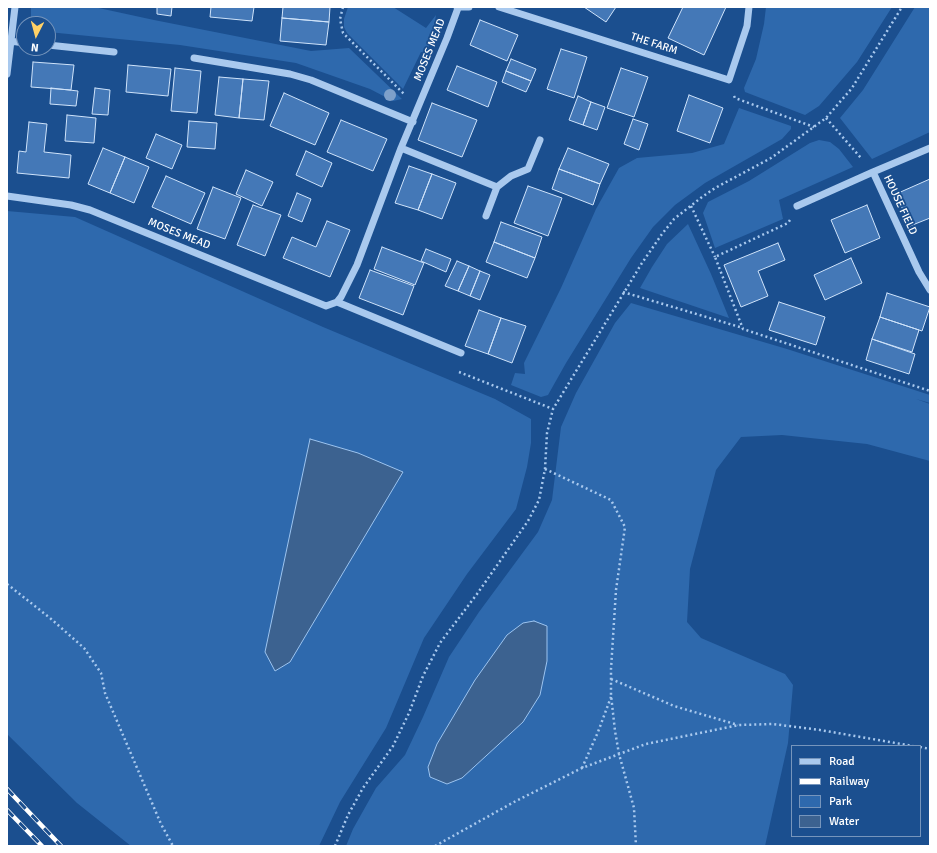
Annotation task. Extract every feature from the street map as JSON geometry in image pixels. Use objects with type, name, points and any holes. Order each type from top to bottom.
[{"type":"street","name":"MOSES MEAD","points":[[7,196],[71,205],[90,210],[326,306],[336,302],[341,297],[351,280],[401,148],[447,38],[457,7]]},
{"type":"street","points":[[457,7],[469,7]]},
{"type":"street","name":"THE FARM","points":[[499,7],[729,80],[747,26],[749,7]]},
{"type":"street","points":[[7,74],[11,41],[12,11]]},
{"type":"street","points":[[11,41],[16,42]]},
{"type":"street","points":[[56,46],[114,52]]},
{"type":"street","points":[[194,58],[290,74],[311,80],[413,122]]},
{"type":"street","points":[[486,216],[496,187],[511,176],[528,169],[540,140]]},
{"type":"street","points":[[401,148],[496,187]]},
{"type":"street","name":"HOUSE FIELD","points":[[797,206],[930,148]]},
{"type":"street","name":"HOUSE FIELD","points":[[873,172],[919,272],[930,290]]},
{"type":"street","name":"MOSES MEAD","points":[[336,302],[461,353]]},
{"type":"path","points":[[343,7],[340,19],[342,33],[418,108]]},
{"type":"path","points":[[335,846],[348,816],[363,788],[393,746],[409,713],[422,676],[440,643],[477,594],[528,521],[539,500],[546,469],[547,433],[553,409],[623,292],[662,234],[674,220],[715,188],[771,158],[826,118],[852,88],[902,7]]},
{"type":"path","points":[[752,105],[814,127]]},
{"type":"path","points":[[826,118],[873,172]]},
{"type":"path","points":[[691,206],[715,257],[743,329]]},
{"type":"path","points":[[715,257],[788,223],[797,206]]},
{"type":"path","points":[[623,292],[743,329],[930,391]]},
{"type":"path","points":[[546,469],[611,500],[625,527],[616,590],[611,695],[619,754],[634,808],[636,846]]},
{"type":"path","points":[[7,584],[50,618],[84,648],[101,673],[105,693],[161,824],[173,846]]},
{"type":"path","points":[[611,679],[674,706],[739,725]]},
{"type":"path","points":[[582,768],[598,732],[611,695]]},
{"type":"path","points":[[435,846],[514,802],[582,768],[646,744],[739,725],[773,724],[820,730],[907,745]]},
{"type":"green space","points":[[31,7],[94,7],[311,51],[349,48],[402,99],[393,101],[370,89],[296,63],[180,45],[56,33],[56,16],[31,16]]},
{"type":"green space","points":[[348,7],[393,7],[426,28],[436,15],[432,40],[425,53],[421,52],[403,89],[347,33],[344,27],[344,19]]},
{"type":"green space","points":[[766,7],[892,7],[857,62],[819,106],[805,115],[745,92],[744,88],[756,59],[764,24]]},
{"type":"green space","points":[[915,7],[930,7],[930,132],[872,159],[840,118],[863,90]]},
{"type":"green space","points":[[739,108],[791,126],[791,129],[782,139],[705,183],[675,205],[653,227],[631,258],[548,395],[541,397],[511,385],[515,373],[525,374],[524,363],[561,288],[596,209],[619,168],[637,158],[692,153],[724,144]]},
{"type":"green space","points":[[819,140],[830,142],[839,149],[853,167],[779,200],[783,219],[715,248],[703,213],[708,202],[749,181],[810,143]]},
{"type":"green space","points":[[7,211],[75,217],[323,327],[495,399],[531,419],[531,443],[527,467],[516,509],[467,574],[424,638],[386,728],[340,802],[319,846],[131,846],[77,803],[7,734]]},
{"type":"green space","points":[[688,224],[729,318],[640,288],[667,244]]},
{"type":"green space","points":[[631,303],[787,349],[930,395],[930,403],[916,399],[930,404],[930,461],[867,444],[782,435],[741,437],[716,470],[690,569],[687,622],[701,638],[785,674],[793,685],[788,743],[765,846],[346,846],[353,829],[376,788],[405,755],[449,657],[479,612],[538,532],[552,500],[561,427],[576,393],[615,323]]},
{"type":"water","points":[[310,439],[358,453],[403,472],[290,662],[275,671],[265,652]]},
{"type":"water","points":[[534,621],[547,626],[547,661],[540,695],[523,722],[462,778],[447,784],[430,777],[428,767],[437,744],[475,680],[507,635],[523,623]]},
{"type":"building","points":[[157,7],[172,7],[171,16],[157,14]]},
{"type":"building","points":[[211,7],[254,7],[252,21],[210,17]]},
{"type":"building","points":[[283,7],[330,7],[329,22],[282,18]]},
{"type":"building","points":[[584,7],[616,7],[606,22]]},
{"type":"building","points":[[683,7],[726,7],[704,55],[668,38]]},
{"type":"building","points":[[282,18],[329,22],[326,45],[280,41]]},
{"type":"building","points":[[480,20],[518,35],[507,61],[470,45]]},
{"type":"building","points":[[561,49],[587,57],[574,98],[547,89]]},
{"type":"building","points":[[511,59],[536,69],[531,81],[506,71]]},
{"type":"building","points":[[33,62],[74,65],[71,90],[31,87]]},
{"type":"building","points":[[128,65],[171,69],[168,96],[126,92]]},
{"type":"building","points":[[457,66],[497,82],[488,107],[447,90]]},
{"type":"building","points":[[175,68],[201,71],[197,113],[171,111]]},
{"type":"building","points":[[621,68],[648,77],[634,117],[607,108]]},
{"type":"building","points":[[506,71],[531,81],[526,92],[502,82]]},
{"type":"building","points":[[219,77],[243,79],[239,118],[215,115]]},
{"type":"building","points":[[243,79],[269,81],[264,120],[239,118]]},
{"type":"building","points":[[51,88],[78,91],[76,106],[50,104]]},
{"type":"building","points":[[95,88],[110,90],[108,115],[92,114]]},
{"type":"building","points":[[284,93],[329,113],[315,145],[270,126]]},
{"type":"building","points":[[689,95],[723,108],[710,143],[677,131]]},
{"type":"building","points":[[578,96],[591,102],[583,125],[569,120]]},
{"type":"building","points":[[591,102],[605,107],[597,130],[583,125]]},
{"type":"building","points":[[432,103],[477,120],[462,157],[418,140]]},
{"type":"building","points":[[67,115],[96,118],[94,143],[65,141]]},
{"type":"building","points":[[633,119],[648,124],[639,150],[624,144]]},
{"type":"building","points":[[341,120],[387,139],[373,171],[327,152]]},
{"type":"building","points":[[189,121],[217,123],[215,149],[187,147]]},
{"type":"building","points":[[29,122],[47,124],[44,152],[71,155],[69,178],[17,173],[19,151],[26,152]]},
{"type":"building","points":[[156,134],[182,145],[172,169],[146,158]]},
{"type":"building","points":[[103,148],[125,157],[110,193],[88,184]]},
{"type":"building","points":[[568,148],[609,164],[600,184],[559,169]]},
{"type":"building","points":[[306,151],[332,163],[322,187],[296,175]]},
{"type":"building","points":[[125,157],[149,167],[134,203],[110,193]]},
{"type":"building","points":[[409,166],[432,174],[418,210],[395,203]]},
{"type":"building","points":[[559,169],[600,184],[593,205],[552,189]]},
{"type":"building","points":[[246,170],[273,182],[262,206],[236,194]]},
{"type":"building","points":[[432,174],[456,183],[442,219],[418,210]]},
{"type":"building","points":[[166,176],[205,193],[191,224],[152,207]]},
{"type":"building","points":[[930,179],[930,218],[910,226],[896,194]]},
{"type":"building","points":[[528,186],[562,198],[548,236],[514,223]]},
{"type":"building","points":[[213,187],[241,198],[225,239],[197,229]]},
{"type":"building","points":[[297,193],[311,199],[302,222],[288,216]]},
{"type":"building","points":[[253,205],[281,215],[265,256],[237,245]]},
{"type":"building","points":[[867,205],[880,238],[845,253],[831,220]]},
{"type":"building","points":[[327,221],[350,230],[330,277],[283,258],[292,237],[316,247]]},
{"type":"building","points":[[501,222],[542,237],[535,258],[494,242]]},
{"type":"building","points":[[494,242],[535,258],[527,278],[486,262]]},
{"type":"building","points":[[778,243],[785,260],[758,271],[768,296],[741,307],[724,265]]},
{"type":"building","points":[[382,247],[424,263],[415,285],[374,269]]},
{"type":"building","points":[[426,249],[451,259],[446,272],[421,261]]},
{"type":"building","points":[[851,258],[862,283],[825,300],[814,275]]},
{"type":"building","points":[[457,261],[469,266],[458,291],[445,286]]},
{"type":"building","points":[[469,266],[480,271],[470,296],[458,291]]},
{"type":"building","points":[[370,270],[414,286],[403,315],[359,298]]},
{"type":"building","points":[[480,271],[490,275],[480,300],[470,296]]},
{"type":"building","points":[[887,293],[930,307],[922,331],[880,317]]},
{"type":"building","points":[[779,302],[825,317],[816,345],[769,330]]},
{"type":"building","points":[[479,310],[501,318],[488,354],[465,346]]},
{"type":"building","points":[[880,317],[919,330],[912,352],[872,339]]},
{"type":"building","points":[[501,318],[526,326],[512,363],[488,354]]},
{"type":"building","points":[[872,339],[915,354],[909,374],[866,360]]},
{"type":"railway","points":[[7,789],[61,846]]},
{"type":"railway","points":[[7,810],[42,846]]}]
